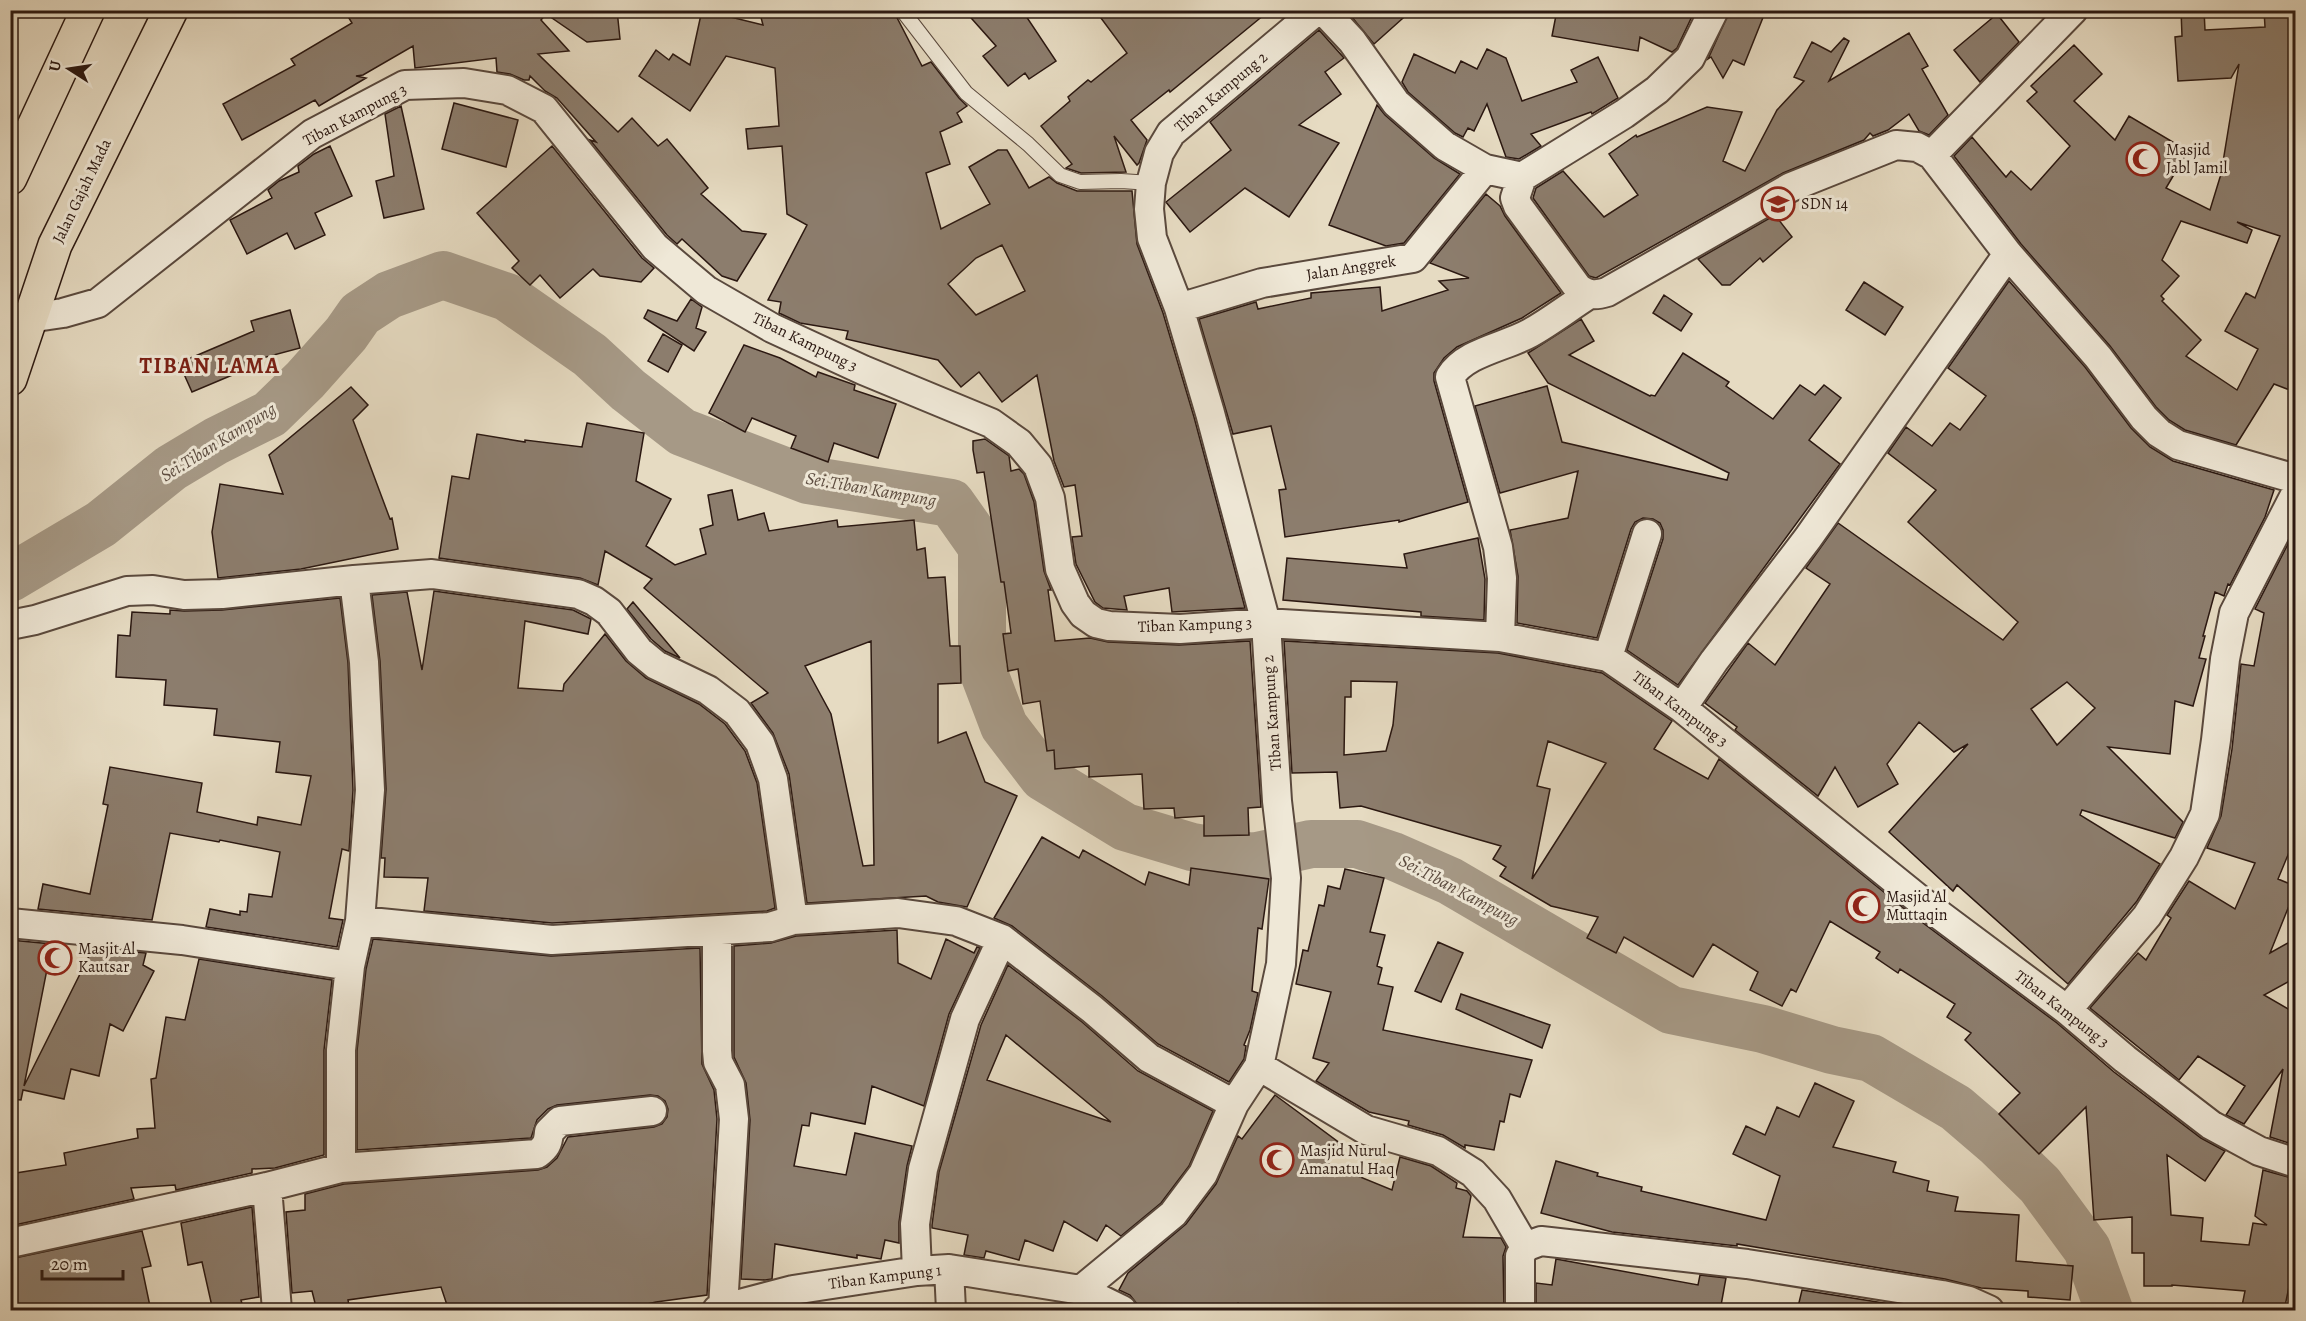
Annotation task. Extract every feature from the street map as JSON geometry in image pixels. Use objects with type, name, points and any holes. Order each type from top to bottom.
[{"type":"highway","points":[[10,178],[88,10]]},
{"type":"highway","name":"Jalan Gajah Mada","points":[[10,379],[55,245],[171,10]]},
{"type":"street","name":"Tiban Kampung 2","points":[[1081,1290],[1173,1214],[1203,1174],[1234,1104],[1259,1066],[1281,964],[1286,878],[1277,801],[1266,623],[1210,413],[1179,308],[1152,238],[1149,209],[1151,183],[1159,153],[1171,133],[1317,10]]},
{"type":"street","points":[[1323,10],[1352,41],[1396,103],[1445,146],[1485,169],[1522,177]]},
{"type":"street","points":[[1588,295],[1578,288],[1518,206],[1515,198],[1522,177],[1624,114],[1657,90],[1690,58],[1714,10]]},
{"type":"street","points":[[1932,155],[2073,10]]},
{"type":"street","name":"Tiban Kampung 3","points":[[29,318],[63,313],[98,303],[312,134],[405,85],[464,83],[507,90],[544,109],[655,247],[706,290],[772,328],[863,370],[991,423],[1019,443],[1038,466],[1050,498],[1060,569],[1075,603],[1083,614],[1096,623],[1109,626],[1180,629],[1266,623],[1500,637],[1608,657],[1682,708],[1921,901],[2067,1010],[2125,1059],[2211,1125],[2259,1151],[2295,1163]]},
{"type":"street","points":[[1500,637],[1502,578],[1498,547],[1450,377],[1456,368],[1468,360],[1530,333],[1588,295],[1607,292],[1791,187],[1896,145],[1917,147],[1932,155],[2008,254],[2098,357],[2144,418],[2159,433],[2178,445],[2295,479]]},
{"type":"street","name":"Jalan Anggrek","points":[[1179,308],[1262,283],[1413,258],[1485,169]]},
{"type":"street","points":[[1682,708],[1714,661],[1808,538],[2008,254]]},
{"type":"street","points":[[2067,1010],[2147,916],[2184,857],[2205,814],[2225,659],[2234,613],[2295,493]]},
{"type":"street","points":[[1608,657],[1647,534]]},
{"type":"street","points":[[10,625],[35,620],[128,591],[153,590],[184,595],[222,594],[432,574],[568,592],[594,601],[609,612],[639,651],[656,665],[708,690],[737,712],[760,743],[772,780],[793,920]]},
{"type":"street","points":[[341,1168],[341,1050],[351,966],[360,921],[370,790],[364,662],[354,580]]},
{"type":"street","points":[[360,921],[552,940],[770,927],[793,920],[898,913],[956,921],[1002,939],[1092,1009],[1149,1058],[1234,1104]]},
{"type":"street","points":[[10,923],[182,940],[351,966]]},
{"type":"street","points":[[717,930],[718,1062],[730,1085],[735,1119],[720,1309]]},
{"type":"street","points":[[917,1271],[915,1224],[923,1169],[965,1019],[1002,939]]},
{"type":"street","points":[[1259,1066],[1366,1130],[1438,1151],[1473,1173],[1497,1199],[1525,1247]]},
{"type":"street","points":[[10,1243],[267,1187],[341,1168],[537,1154],[545,1148],[549,1132],[560,1121],[652,1111]]},
{"type":"street","points":[[267,1187],[277,1311]]},
{"type":"street","points":[[1520,1311],[1520,1256],[1525,1247],[1541,1241],[1747,1264],[1942,1295],[1969,1301],[1989,1311]]},
{"type":"street","points":[[949,1269],[951,1311]]},
{"type":"street","name":"Tiban Kampung 1","points":[[720,1309],[793,1290],[917,1271],[949,1269],[1081,1290],[1122,1311]]},
{"type":"lane","points":[[902,10],[966,93],[1028,144],[1060,175],[1080,182],[1151,183]]},
{"type":"building","points":[[344,10],[617,10],[620,39],[587,42],[546,14],[541,20],[569,51],[538,54],[618,132],[632,118],[658,146],[667,139],[708,188],[701,194],[742,231],[766,234],[737,281],[722,276],[682,239],[677,244],[667,235],[590,140],[596,142],[557,98],[545,91],[530,76],[529,80],[524,80],[497,72],[496,58],[415,68],[413,46],[363,75],[356,76],[366,78],[319,106],[315,100],[242,140],[223,104],[295,65],[291,59],[352,23]]},
{"type":"building","points":[[702,10],[763,25],[759,10],[893,10],[922,66],[931,62],[967,106],[957,113],[962,122],[940,132],[950,164],[926,173],[941,229],[990,204],[969,167],[998,150],[1007,150],[1029,188],[1049,177],[1077,191],[1132,191],[1137,244],[1163,313],[1194,417],[1245,608],[1172,612],[1169,588],[1124,596],[1127,610],[1103,608],[1095,602],[1076,564],[1072,537],[1082,536],[1075,485],[1064,487],[1054,461],[1037,375],[1002,402],[979,372],[961,387],[938,360],[846,339],[848,331],[800,323],[779,313],[781,302],[768,300],[807,225],[787,214],[782,146],[748,149],[746,129],[779,126],[775,68],[726,56],[690,111],[639,76],[656,50],[669,60],[673,54],[690,65]],"holes":[[[1002,245],[1025,291],[976,315],[948,284],[976,258]]]},
{"type":"building","points":[[964,10],[1022,10],[1056,61],[1029,79],[1025,73],[1008,86],[983,56],[996,46]]},
{"type":"building","points":[[1095,10],[1270,10],[1170,92],[1169,90],[1131,120],[1147,140],[1137,165],[1114,136],[1126,172],[1081,173],[1066,168],[1072,164],[1041,126],[1070,101],[1068,97],[1088,80],[1091,82],[1127,53]]},
{"type":"building","points":[[1346,10],[1412,10],[1374,44]]},
{"type":"building","points":[[1557,10],[1639,10],[1659,14],[1661,10],[1695,10],[1677,48],[1672,52],[1640,37],[1638,51],[1552,36]]},
{"type":"building","points":[[1730,10],[1766,10],[1744,65],[1733,60],[1723,78],[1711,57],[1708,59]]},
{"type":"building","points":[[2181,10],[2204,10],[2205,30],[2265,27],[2264,10],[2295,10],[2295,392],[2274,384],[2236,445],[2185,430],[2169,420],[2156,407],[2110,346],[2021,244],[1954,156],[1972,137],[2006,177],[2011,171],[2031,190],[2070,146],[2027,101],[2037,92],[2031,86],[2074,45],[2102,74],[2074,101],[2115,140],[2129,116],[2188,151],[2166,188],[2210,210],[2221,174],[2239,64],[2231,78],[2178,81],[2175,37],[2182,36]],"holes":[[[2181,221],[2247,243],[2252,230],[2237,222],[2280,236],[2255,298],[2246,293],[2225,331],[2258,349],[2237,390],[2186,356],[2201,340],[2162,301],[2164,299],[2161,296],[2179,276],[2162,260]]]},
{"type":"building","points":[[1997,14],[2019,42],[1980,82],[1954,50]]},
{"type":"building","points":[[1319,30],[1344,58],[1325,72],[1341,94],[1299,125],[1339,143],[1289,217],[1245,188],[1190,232],[1166,202],[1231,150],[1210,122]]},
{"type":"building","points":[[1909,33],[1928,66],[1922,69],[1948,115],[1929,135],[1919,131],[1909,114],[1888,130],[1873,136],[1870,133],[1864,140],[1783,173],[1596,278],[1589,276],[1533,198],[1536,188],[1563,171],[1604,217],[1638,195],[1609,154],[1636,135],[1637,137],[1707,107],[1742,112],[1723,161],[1745,171],[1777,110],[1804,81],[1794,77],[1812,42],[1831,52],[1844,38],[1849,41],[1829,81]]},
{"type":"building","points":[[1487,49],[1506,58],[1522,101],[1577,82],[1571,70],[1598,57],[1618,98],[1592,114],[1591,112],[1531,134],[1541,146],[1519,159],[1506,157],[1487,104],[1474,131],[1468,128],[1463,137],[1455,133],[1408,92],[1402,82],[1414,54],[1455,73],[1461,61],[1477,69]]},
{"type":"building","points":[[454,103],[518,120],[506,167],[442,149]]},
{"type":"building","points":[[1377,105],[1385,115],[1434,158],[1460,174],[1404,243],[1386,246],[1329,225]]},
{"type":"building","points":[[401,106],[424,209],[384,218],[376,181],[394,176],[385,114]]},
{"type":"building","points":[[330,146],[352,196],[315,213],[325,235],[295,249],[287,233],[247,254],[230,220],[272,198],[268,190],[279,181],[299,172],[298,166]]},
{"type":"building","points":[[552,146],[642,258],[654,268],[641,282],[600,276],[593,269],[560,298],[540,275],[530,285],[512,268],[519,261],[477,213]]},
{"type":"building","points":[[1486,194],[1500,206],[1561,293],[1522,318],[1457,347],[1444,358],[1434,373],[1434,381],[1468,502],[1399,522],[1399,520],[1285,537],[1279,490],[1286,489],[1271,426],[1233,434],[1199,319],[1256,302],[1258,309],[1311,298],[1311,293],[1380,287],[1382,311],[1448,290],[1439,281],[1469,278],[1430,263]]},
{"type":"building","points":[[1775,215],[1792,237],[1763,262],[1760,258],[1730,285],[1722,285],[1698,259]]},
{"type":"building","points":[[2009,281],[2085,367],[2131,428],[2150,447],[2173,461],[2274,490],[2265,517],[2230,585],[2228,584],[2224,596],[2215,592],[2199,658],[2206,659],[2193,706],[2175,701],[2170,754],[2108,747],[2183,822],[2175,838],[2082,810],[2080,815],[2160,864],[2137,901],[2068,984],[1957,885],[1953,891],[1889,832],[1968,744],[1954,752],[1919,722],[1887,764],[1898,784],[1858,807],[1835,767],[1818,796],[1735,730],[1737,727],[1705,703],[1748,643],[1775,665],[1830,584],[1806,568],[1838,523],[2003,640],[2018,622],[1908,522],[1936,490],[1888,453],[1906,427],[1932,446],[1950,423],[1960,430],[1986,396],[1948,368]],"holes":[[[2067,682],[2095,708],[2057,745],[2031,709]]]},
{"type":"building","points":[[1864,282],[1903,307],[1885,335],[1846,310]]},
{"type":"building","points":[[1664,295],[1692,314],[1681,331],[1653,313]]},
{"type":"building","points":[[691,299],[702,307],[696,328],[706,332],[694,351],[644,318],[648,310],[677,321]]},
{"type":"building","points":[[290,310],[300,348],[247,362],[249,368],[192,392],[179,363],[254,331],[251,321]]},
{"type":"building","points":[[1581,319],[1594,341],[1569,355],[1650,396],[1655,396],[1683,353],[1729,382],[1726,386],[1773,419],[1800,385],[1815,395],[1824,385],[1841,398],[1809,440],[1840,464],[1678,685],[1627,650],[1663,539],[1660,523],[1653,519],[1643,518],[1635,522],[1631,529],[1597,638],[1517,623],[1518,576],[1510,530],[1568,518],[1578,471],[1500,493],[1475,406],[1547,386],[1562,442],[1727,480],[1729,473],[1548,383],[1528,353]]},
{"type":"building","points":[[663,334],[682,345],[668,372],[648,361]]},
{"type":"building","points":[[744,345],[780,358],[816,377],[818,372],[855,385],[854,390],[896,404],[878,458],[834,443],[828,462],[791,448],[796,436],[752,418],[745,432],[709,413]]},
{"type":"building","points":[[351,387],[368,405],[353,420],[390,519],[392,518],[398,549],[301,569],[218,578],[212,532],[220,484],[283,494],[269,455]]},
{"type":"building","points":[[587,423],[644,433],[636,481],[671,499],[646,546],[675,565],[706,554],[700,529],[713,525],[708,495],[732,490],[738,520],[764,513],[769,531],[837,520],[838,527],[914,520],[917,550],[925,548],[928,578],[945,577],[950,646],[960,646],[961,683],[938,684],[938,743],[966,732],[985,782],[1017,796],[967,907],[938,902],[926,896],[807,903],[789,774],[773,733],[751,703],[768,693],[644,588],[652,579],[605,551],[598,585],[580,578],[439,558],[452,476],[469,479],[477,434],[525,442],[525,440],[582,447]],"holes":[[[871,641],[874,865],[863,866],[831,714],[805,666]]]},
{"type":"building","points":[[985,439],[1009,456],[1011,471],[1019,469],[1024,474],[1034,502],[1044,571],[1051,590],[1048,590],[1055,641],[1090,638],[1108,642],[1179,645],[1250,641],[1261,807],[1248,808],[1249,835],[1204,836],[1204,816],[1175,818],[1174,808],[1144,809],[1142,774],[1089,777],[1089,766],[1055,769],[1054,750],[1047,751],[1040,701],[1023,704],[1018,669],[1008,671],[1003,634],[1011,633],[1004,582],[1001,582],[984,472],[977,473],[973,450],[973,441]]},
{"type":"building","points":[[2295,530],[2295,740],[2290,769],[2295,772],[2295,838],[2278,879],[2295,886],[2295,891],[2270,953],[2295,939],[2295,978],[2264,995],[2295,1013],[2295,1050],[2290,1057],[2295,1058],[2295,1145],[2270,1137],[2283,1069],[2244,1124],[2226,1115],[2245,1086],[2198,1056],[2179,1080],[2090,1008],[2138,953],[2146,960],[2171,918],[2167,915],[2189,881],[2235,909],[2255,863],[2207,848],[2221,816],[2232,749],[2241,664],[2254,666],[2264,613],[2255,609]]},
{"type":"building","points":[[1478,538],[1485,579],[1484,620],[1421,616],[1421,612],[1283,600],[1287,558],[1407,568],[1404,554]]},
{"type":"building","points":[[434,591],[573,610],[591,619],[588,634],[525,621],[518,688],[563,691],[564,684],[605,634],[626,661],[646,678],[699,704],[725,724],[745,751],[757,783],[775,908],[767,911],[552,923],[424,911],[428,878],[384,877],[385,858],[381,858],[386,789],[380,661],[372,595],[407,592],[422,670]]},
{"type":"building","points":[[340,598],[348,663],[353,790],[349,851],[342,849],[329,918],[343,920],[337,947],[206,927],[210,909],[240,915],[240,911],[247,912],[249,894],[272,897],[280,852],[170,833],[152,920],[38,909],[43,884],[90,894],[108,805],[103,804],[110,767],[202,783],[197,812],[257,825],[258,817],[301,825],[311,776],[276,772],[280,742],[214,735],[217,709],[164,705],[166,680],[116,677],[118,635],[130,636],[132,612],[170,614],[170,610],[222,610]]},
{"type":"building","points":[[633,602],[680,658],[665,651],[651,639],[627,609]]},
{"type":"building","points":[[1284,641],[1498,653],[1602,673],[1672,721],[1654,749],[1708,779],[1719,759],[1911,914],[2057,1023],[2114,1072],[2201,1138],[2225,1151],[2205,1181],[2167,1155],[2171,1215],[2203,1218],[2201,1241],[2249,1245],[2253,1223],[2267,1225],[2255,1216],[2263,1170],[2295,1179],[2295,1245],[2291,1261],[2294,1262],[2284,1311],[2241,1311],[2245,1291],[2172,1285],[2144,1286],[2144,1253],[2132,1253],[2132,1217],[2094,1220],[2086,1107],[2039,1154],[1999,1114],[2020,1093],[1965,1040],[1971,1033],[1947,1017],[1955,1004],[1900,969],[1898,973],[1876,958],[1880,952],[1830,921],[1796,992],[1791,989],[1782,1006],[1750,990],[1758,972],[1713,944],[1693,977],[1624,937],[1616,953],[1587,938],[1598,917],[1551,906],[1500,876],[1506,867],[1493,859],[1501,846],[1361,806],[1340,808],[1337,772],[1292,773]],"holes":[[[1351,681],[1397,682],[1393,725],[1386,751],[1344,755],[1345,697],[1351,697]],[[1548,741],[1606,763],[1532,879],[1550,789],[1537,786]]]},
{"type":"building","points":[[1042,837],[1079,858],[1083,850],[1145,885],[1149,872],[1189,885],[1191,868],[1269,879],[1262,929],[1258,928],[1252,991],[1258,993],[1250,1030],[1244,1045],[1246,1046],[1244,1059],[1229,1082],[1158,1044],[1102,996],[1012,926],[994,918]]},
{"type":"building","points":[[1345,869],[1384,878],[1370,932],[1385,935],[1377,966],[1382,968],[1378,984],[1393,987],[1383,1030],[1532,1060],[1520,1097],[1510,1094],[1504,1122],[1500,1121],[1494,1150],[1465,1145],[1465,1148],[1443,1135],[1408,1125],[1409,1121],[1369,1112],[1316,1081],[1329,1063],[1313,1058],[1331,992],[1296,984],[1303,950],[1308,951],[1319,905],[1324,906],[1328,886],[1340,889]]},
{"type":"building","points":[[897,930],[898,963],[931,979],[946,939],[974,953],[977,947],[980,948],[949,1014],[924,1106],[872,1086],[865,1124],[811,1113],[809,1126],[802,1125],[794,1166],[846,1175],[855,1133],[912,1146],[899,1222],[899,1243],[885,1240],[881,1259],[857,1255],[857,1258],[775,1244],[772,1279],[741,1279],[750,1120],[746,1083],[734,1057],[734,946],[771,943],[796,936]]},
{"type":"building","points":[[373,939],[551,956],[700,948],[702,1064],[714,1090],[717,1119],[707,1295],[656,1302],[616,1311],[449,1311],[441,1287],[348,1300],[350,1311],[317,1311],[312,1291],[292,1293],[286,1212],[305,1210],[305,1194],[344,1184],[538,1170],[547,1167],[557,1158],[568,1137],[654,1127],[662,1124],[667,1117],[668,1109],[665,1101],[658,1096],[650,1095],[557,1105],[548,1109],[537,1120],[531,1138],[357,1150],[357,1051],[366,969]]},
{"type":"building","points":[[10,940],[52,944],[24,1086],[93,948],[146,953],[143,965],[154,971],[123,1031],[110,1024],[99,1076],[71,1069],[64,1099],[23,1090],[21,1100],[10,1099],[10,1036],[17,1007],[10,1005]]},
{"type":"building","points":[[1438,942],[1463,953],[1441,1002],[1415,991]]},
{"type":"building","points":[[199,959],[332,980],[324,1050],[324,1155],[275,1168],[252,1169],[252,1173],[176,1190],[175,1185],[131,1188],[134,1199],[10,1226],[10,1174],[66,1165],[64,1153],[138,1138],[137,1129],[155,1128],[151,1079],[156,1078],[166,1017],[185,1020]]},
{"type":"building","points":[[1008,965],[1082,1022],[1138,1071],[1213,1111],[1189,1166],[1161,1203],[1121,1236],[1106,1225],[1097,1241],[1064,1221],[1053,1251],[1025,1240],[1019,1260],[986,1251],[984,1258],[964,1255],[968,1235],[932,1228],[939,1172],[981,1025]],"holes":[[[1006,1035],[1111,1122],[987,1080]]]},
{"type":"building","points":[[1461,994],[1550,1025],[1542,1048],[1456,1009]]},
{"type":"building","points":[[1815,1083],[1854,1101],[1833,1147],[1896,1162],[1893,1172],[1929,1181],[1927,1191],[1958,1197],[1955,1211],[2019,1215],[2016,1261],[2073,1266],[2070,1300],[2028,1297],[2028,1291],[1981,1288],[1945,1279],[1737,1244],[1737,1246],[1612,1232],[1541,1213],[1556,1161],[1598,1173],[1597,1176],[1642,1187],[1641,1191],[1766,1220],[1780,1176],[1733,1154],[1746,1126],[1765,1135],[1777,1107],[1799,1117]]},
{"type":"building","points":[[1275,1095],[1341,1144],[1326,1163],[1392,1190],[1400,1157],[1431,1166],[1457,1183],[1456,1188],[1467,1191],[1471,1196],[1463,1237],[1501,1238],[1506,1247],[1503,1256],[1504,1311],[1245,1311],[1238,1303],[1229,1311],[1151,1311],[1137,1304],[1130,1295],[1119,1290],[1128,1273],[1186,1224],[1216,1184],[1238,1136],[1242,1139]]},
{"type":"building","points":[[252,1207],[259,1297],[241,1300],[244,1311],[213,1311],[202,1262],[188,1265],[181,1223]]},
{"type":"building","points":[[142,1231],[151,1266],[142,1268],[151,1311],[10,1311],[10,1259]]},
{"type":"building","points":[[1556,1259],[1698,1285],[1700,1275],[1726,1278],[1720,1311],[1618,1311],[1585,1305],[1584,1311],[1536,1311],[1536,1283],[1552,1285]]},
{"type":"building","points":[[1802,1290],[1934,1311],[1797,1311]]},
{"type":"waterway","name":"Sei.Tiban Kampung","points":[[10,578],[101,524],[171,468],[216,441],[270,414],[305,380],[346,334],[360,314],[389,295],[443,275],[507,297],[590,355],[628,390],[682,432],[808,480],[951,503],[982,547],[982,668],[1004,726],[1043,777],[1125,827],[1192,847],[1253,857],[1311,844],[1357,844],[1393,856],[1450,881],[1671,1010],[1763,1029],[1832,1050],[1871,1058],[1956,1108],[1998,1144],[2040,1185],[2087,1249],[2109,1310]]},
{"type":"place","name":"Masjid Jabl Jamil","points":[[2143,159]]},
{"type":"place","name":"SDN 14","points":[[1778,204]]},
{"type":"place","name":"Masjid Al Muttaqin","points":[[1863,906]]},
{"type":"place","name":"Masjit Al Kautsar","points":[[55,958]]},
{"type":"place","name":"Masjid Nurul Amanatul Haq","points":[[1277,1160]]},
{"type":"district","name":"TIBAN LAMA","points":[[210,366]]}]
